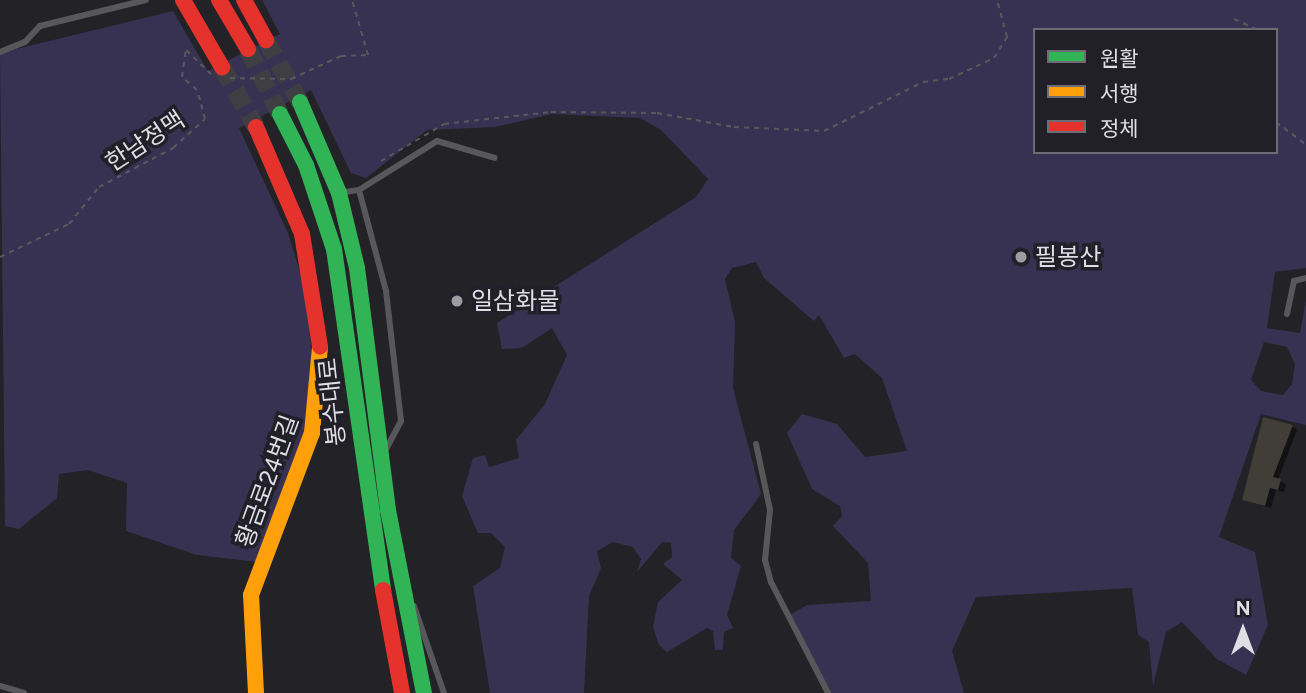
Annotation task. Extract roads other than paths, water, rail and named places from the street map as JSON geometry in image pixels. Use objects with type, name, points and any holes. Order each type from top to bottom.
[{"type":"main road","points":[[183,0],[222,67]]},
{"type":"main road","points":[[219,0],[248,50]]},
{"type":"main road","points":[[244,0],[267,40]]},
{"type":"main road","name":"봉수대로","points":[[300,102],[339,193],[361,294],[397,563],[424,693]]},
{"type":"main road","name":"봉수대로","points":[[280,114],[306,165],[334,249],[367,505],[402,693]]},
{"type":"main road","name":"황금로24번길","points":[[256,127],[305,246],[320,349],[312,433],[254,582],[248,631],[256,693]]},
{"type":"lane","points":[[0,52],[25,42],[40,26],[146,0]]},
{"type":"lane","points":[[339,193],[359,190],[437,141],[495,158]]},
{"type":"lane","name":"봉수대로","points":[[359,190],[386,291],[402,403],[397,435],[381,455]]},
{"type":"lane","points":[[1287,314],[1294,281],[1306,278]]},
{"type":"lane","points":[[756,444],[770,510],[765,560],[771,582],[828,693]]},
{"type":"lane","points":[[397,563],[444,693]]},
{"type":"lane","points":[[0,685],[23,693]]},
{"type":"tunnel","points":[[266,40],[300,102]]},
{"type":"tunnel","points":[[248,49],[280,114]]},
{"type":"tunnel","points":[[222,67],[256,127]]},
{"type":"place","name":"필봉산","points":[[1021,257]]},
{"type":"place","name":"일삼화물","points":[[457,301]]}]
